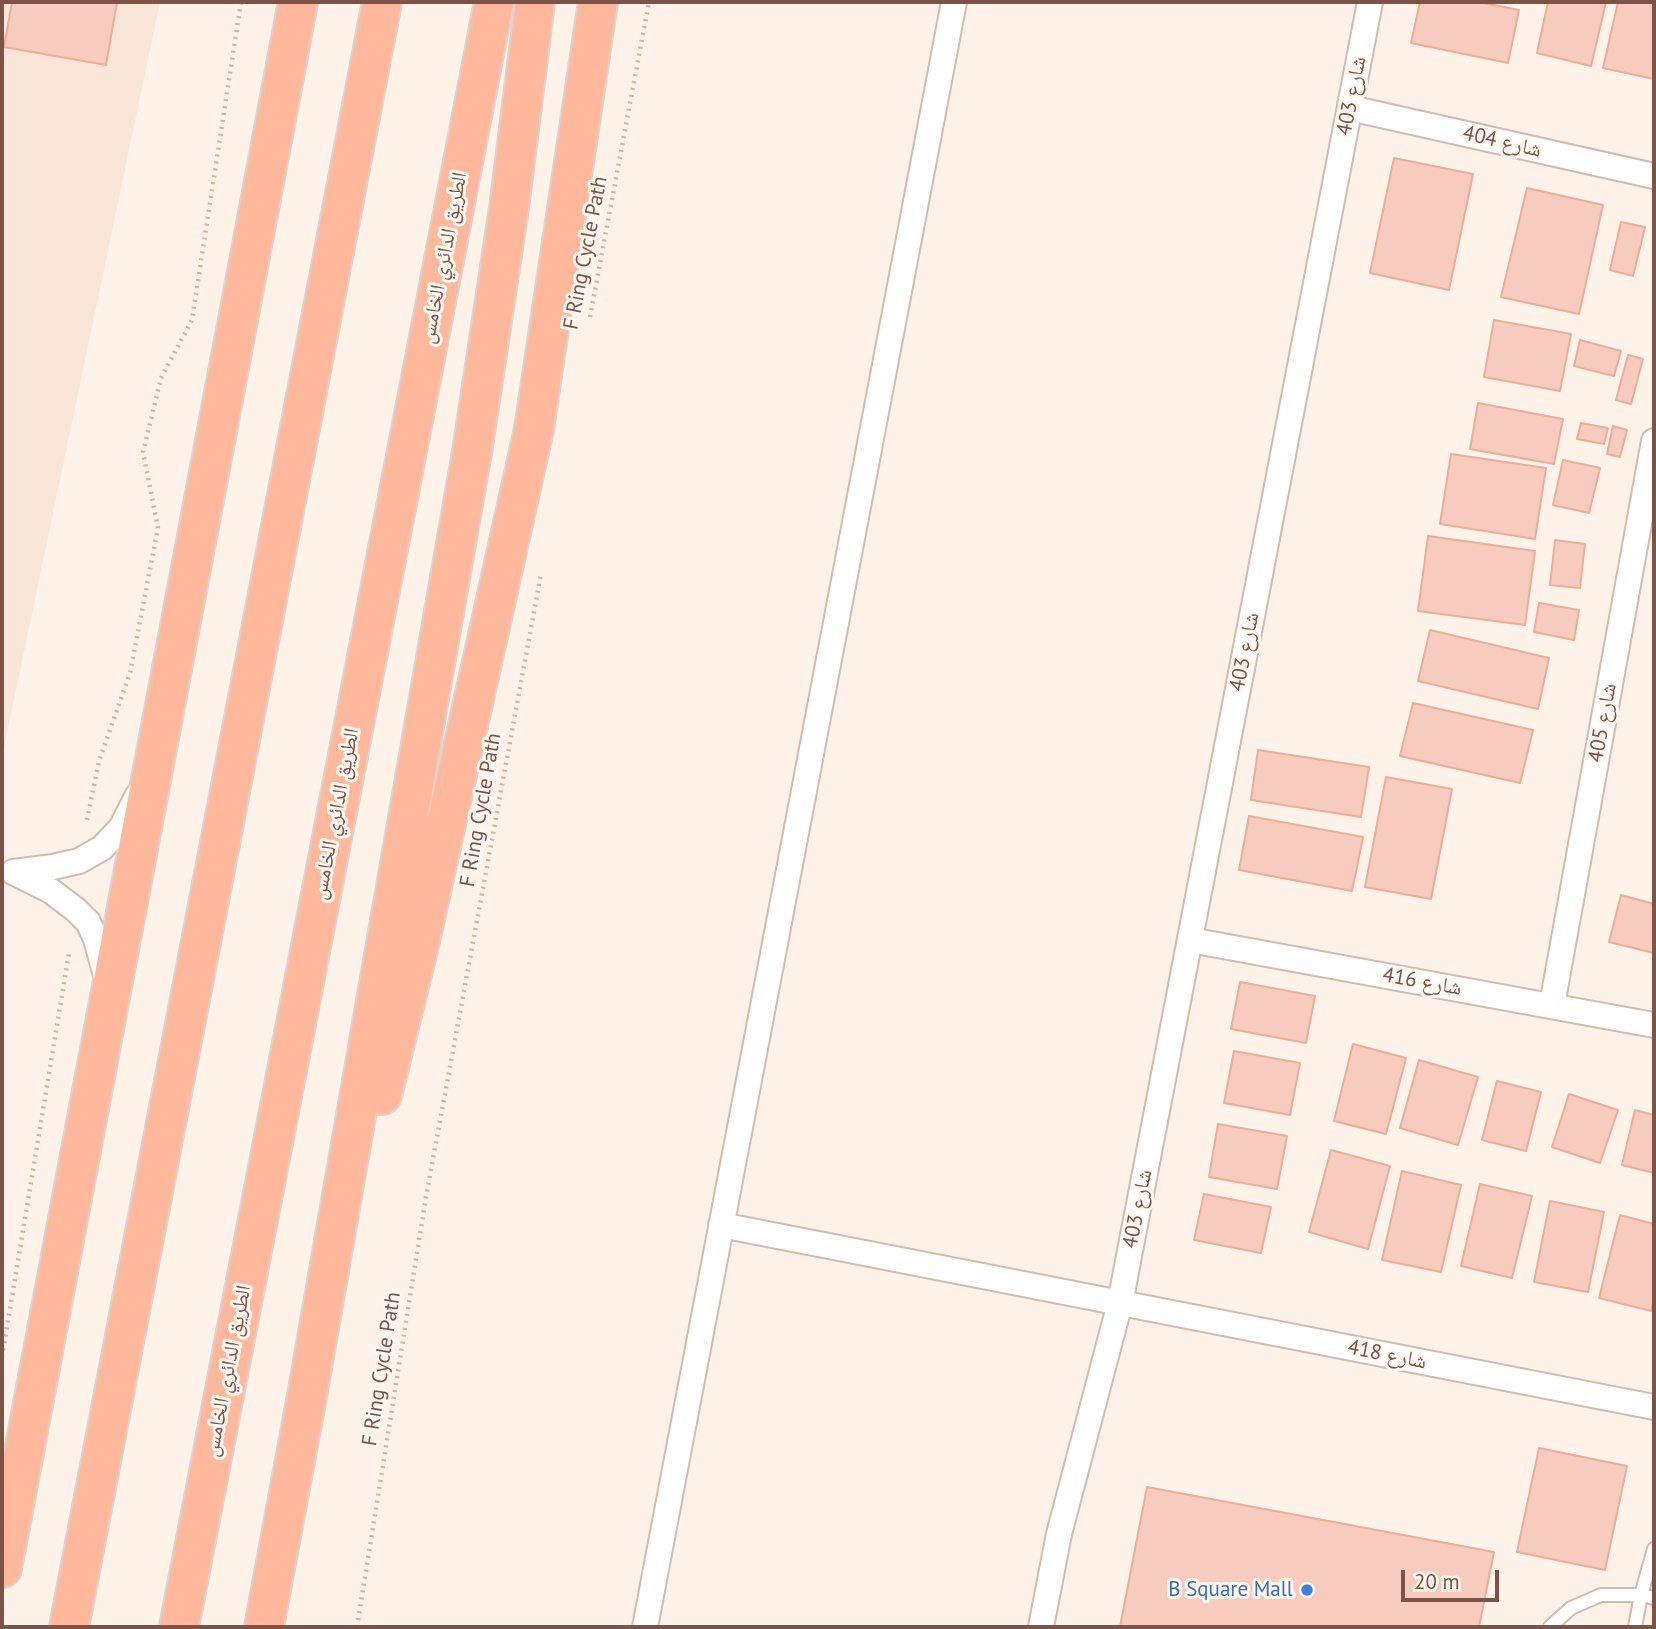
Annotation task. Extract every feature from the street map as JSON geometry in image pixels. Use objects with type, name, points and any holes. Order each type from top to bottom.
[{"type":"highway","points":[[2,1568],[298,2]]},
{"type":"highway","points":[[69,1627],[382,2]]},
{"type":"highway","name":"الطريق الدائري الخامس","points":[[179,1627],[494,2]]},
{"type":"highway","points":[[264,1627],[472,452],[509,208],[535,2]]},
{"type":"highway","points":[[307,1396],[417,954],[534,429],[598,2]]},
{"type":"street","points":[[645,1627],[954,2]]},
{"type":"street","name":"شارع 403","points":[[1041,1627],[1059,1534],[1120,1303],[1370,2]]},
{"type":"street","name":"شارع 404","points":[[1350,108],[1654,176]]},
{"type":"street","name":"شارع 405","points":[[1552,1005],[1654,440]]},
{"type":"street","points":[[8,871],[53,867],[79,860],[102,848],[121,828],[153,766]]},
{"type":"street","points":[[8,871],[51,891],[88,922],[96,939],[111,997]]},
{"type":"street","name":"شارع 416","points":[[1190,940],[1654,1025]]},
{"type":"street","name":"شارع 418","points":[[721,1225],[1654,1407]]},
{"type":"lane","points":[[1635,1627],[1648,1596],[1654,1549]]},
{"type":"lane","points":[[1550,1627],[1571,1608],[1601,1595],[1648,1596]]},
{"type":"path","points":[[79,860],[99,761],[130,673],[156,541],[158,528],[144,453],[161,378],[192,320],[241,2]]},
{"type":"path","name":"F Ring Cycle Path","points":[[590,318],[649,2]]},
{"type":"path","name":"F Ring Cycle Path","points":[[357,1627],[426,1197],[543,565]]},
{"type":"path","points":[[2,1357],[76,910]]},
{"type":"shaded area","points":[[2,2],[160,2],[2,757]]},
{"type":"building","points":[[12,2],[117,2],[106,65],[4,47]]},
{"type":"building","points":[[1420,2],[1479,2],[1519,10],[1508,63],[1411,43]]},
{"type":"building","points":[[1548,2],[1606,2],[1591,66],[1537,53]]},
{"type":"building","points":[[1618,2],[1654,2],[1654,79],[1603,68]]},
{"type":"building","points":[[1394,158],[1473,174],[1449,290],[1370,273]]},
{"type":"building","points":[[1527,188],[1603,205],[1579,314],[1501,297]]},
{"type":"building","points":[[1621,222],[1645,227],[1633,276],[1610,270]]},
{"type":"building","points":[[1494,320],[1571,334],[1560,391],[1484,377]]},
{"type":"building","points":[[1580,340],[1621,351],[1614,376],[1574,366]]},
{"type":"building","points":[[1628,355],[1643,359],[1631,404],[1616,400]]},
{"type":"building","points":[[1478,403],[1563,419],[1554,464],[1470,449]]},
{"type":"building","points":[[1581,423],[1608,428],[1604,444],[1577,439]]},
{"type":"building","points":[[1613,426],[1627,430],[1620,457],[1607,454]]},
{"type":"building","points":[[1451,454],[1546,468],[1535,539],[1440,524]]},
{"type":"building","points":[[1563,460],[1600,468],[1589,513],[1553,505]]},
{"type":"building","points":[[1428,536],[1535,551],[1525,625],[1418,611]]},
{"type":"building","points":[[1555,540],[1585,544],[1580,588],[1550,585]]},
{"type":"building","points":[[1539,603],[1579,610],[1574,640],[1534,632]]},
{"type":"building","points":[[1430,630],[1549,658],[1538,709],[1418,681]]},
{"type":"building","points":[[1413,703],[1533,730],[1520,783],[1400,756]]},
{"type":"building","points":[[1258,750],[1369,767],[1361,817],[1251,800]]},
{"type":"building","points":[[1386,777],[1452,789],[1431,899],[1365,887]]},
{"type":"building","points":[[1249,816],[1363,837],[1352,891],[1239,870]]},
{"type":"building","points":[[1621,895],[1654,904],[1654,953],[1609,942]]},
{"type":"building","points":[[1240,982],[1315,996],[1306,1043],[1231,1029]]},
{"type":"building","points":[[1353,1044],[1406,1058],[1386,1134],[1334,1121]]},
{"type":"building","points":[[1234,1051],[1300,1063],[1290,1115],[1224,1103]]},
{"type":"building","points":[[1419,1060],[1478,1077],[1458,1145],[1400,1128]]},
{"type":"building","points":[[1497,1081],[1541,1092],[1526,1151],[1482,1140]]},
{"type":"building","points":[[1569,1094],[1618,1110],[1600,1163],[1552,1147]]},
{"type":"building","points":[[1635,1110],[1654,1115],[1654,1173],[1622,1165]]},
{"type":"building","points":[[1218,1124],[1287,1136],[1277,1189],[1209,1177]]},
{"type":"building","points":[[1331,1150],[1390,1166],[1368,1249],[1309,1232]]},
{"type":"building","points":[[1402,1171],[1461,1185],[1441,1272],[1382,1260]]},
{"type":"building","points":[[1480,1184],[1532,1196],[1512,1278],[1461,1266]]},
{"type":"building","points":[[1204,1194],[1271,1207],[1261,1253],[1194,1240]]},
{"type":"building","points":[[1550,1201],[1604,1212],[1588,1292],[1534,1282]]},
{"type":"building","points":[[1620,1215],[1654,1224],[1654,1299],[1651,1311],[1599,1298]]},
{"type":"building","points":[[1539,1448],[1627,1466],[1605,1570],[1517,1552]]},
{"type":"building","name":"B Square Mall","points":[[1147,1487],[1494,1552],[1479,1627],[1120,1627]]},
{"type":"place","name":"B Square Mall","points":[[1307,1590]]}]
